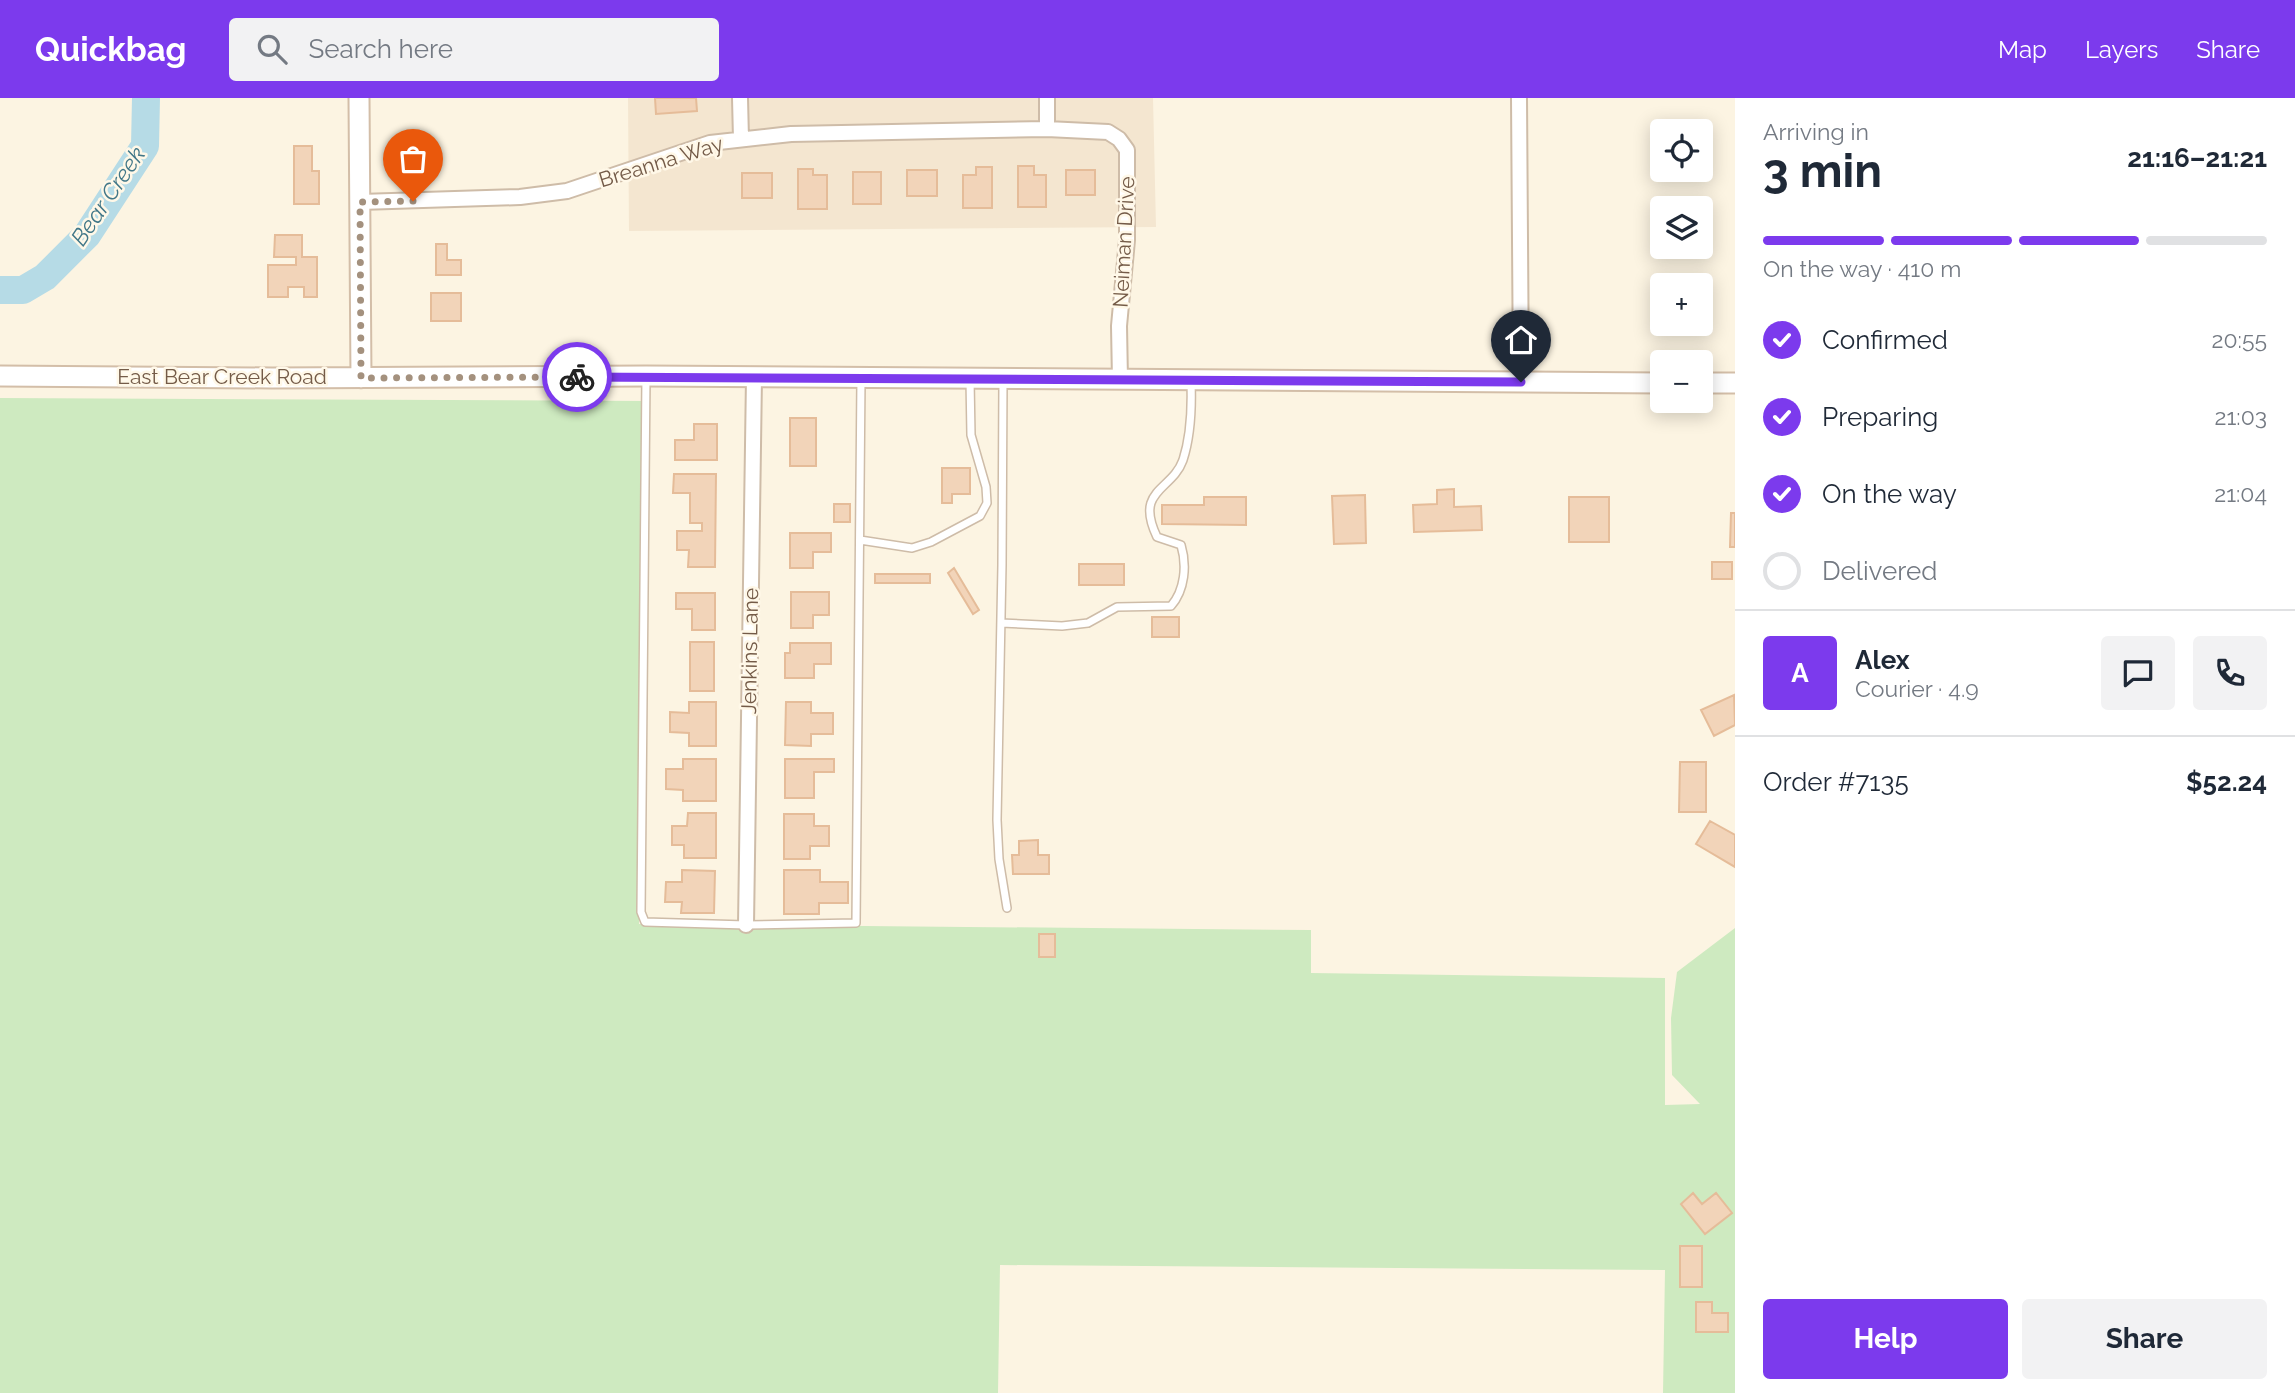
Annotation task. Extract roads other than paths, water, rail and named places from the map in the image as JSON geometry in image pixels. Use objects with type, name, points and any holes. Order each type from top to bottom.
[{"type":"main road","points":[[359,98],[361,378]]},
{"type":"main road","name":"East Bear Creek Road","points":[[0,376],[646,376],[1650,383]]},
{"type":"main road","points":[[1713,383],[1735,383]]},
{"type":"street","points":[[740,98],[741,139]]},
{"type":"street","points":[[1047,98],[1047,129]]},
{"type":"street","points":[[1519,98],[1521,382]]},
{"type":"street","name":"Breanna Way","points":[[360,202],[520,197],[567,191],[710,143],[741,139],[791,134],[1047,129]]},
{"type":"street","name":"Neiman Drive","points":[[1047,129],[1108,132],[1119,139],[1127,150],[1127,240],[1119,326],[1120,380]]},
{"type":"street","name":"Jenkins Lane","points":[[746,925],[754,377]]},
{"type":"lane","points":[[646,376],[641,912],[645,922],[746,925],[856,923],[861,379]]},
{"type":"lane","points":[[860,540],[912,548],[931,542],[981,516],[987,503],[986,487],[971,435],[971,379]]},
{"type":"lane","points":[[1003,379],[997,820],[999,859],[1007,908]]},
{"type":"lane","points":[[1001,623],[1062,626],[1088,623],[1117,607],[1171,606],[1181,595],[1184,554],[1181,545],[1157,537],[1151,511],[1154,495],[1183,461],[1191,431],[1191,380]]},
{"type":"waterway","name":"Bear Creek","points":[[0,290],[23,290],[45,277],[87,235],[145,146],[146,98]]}]
